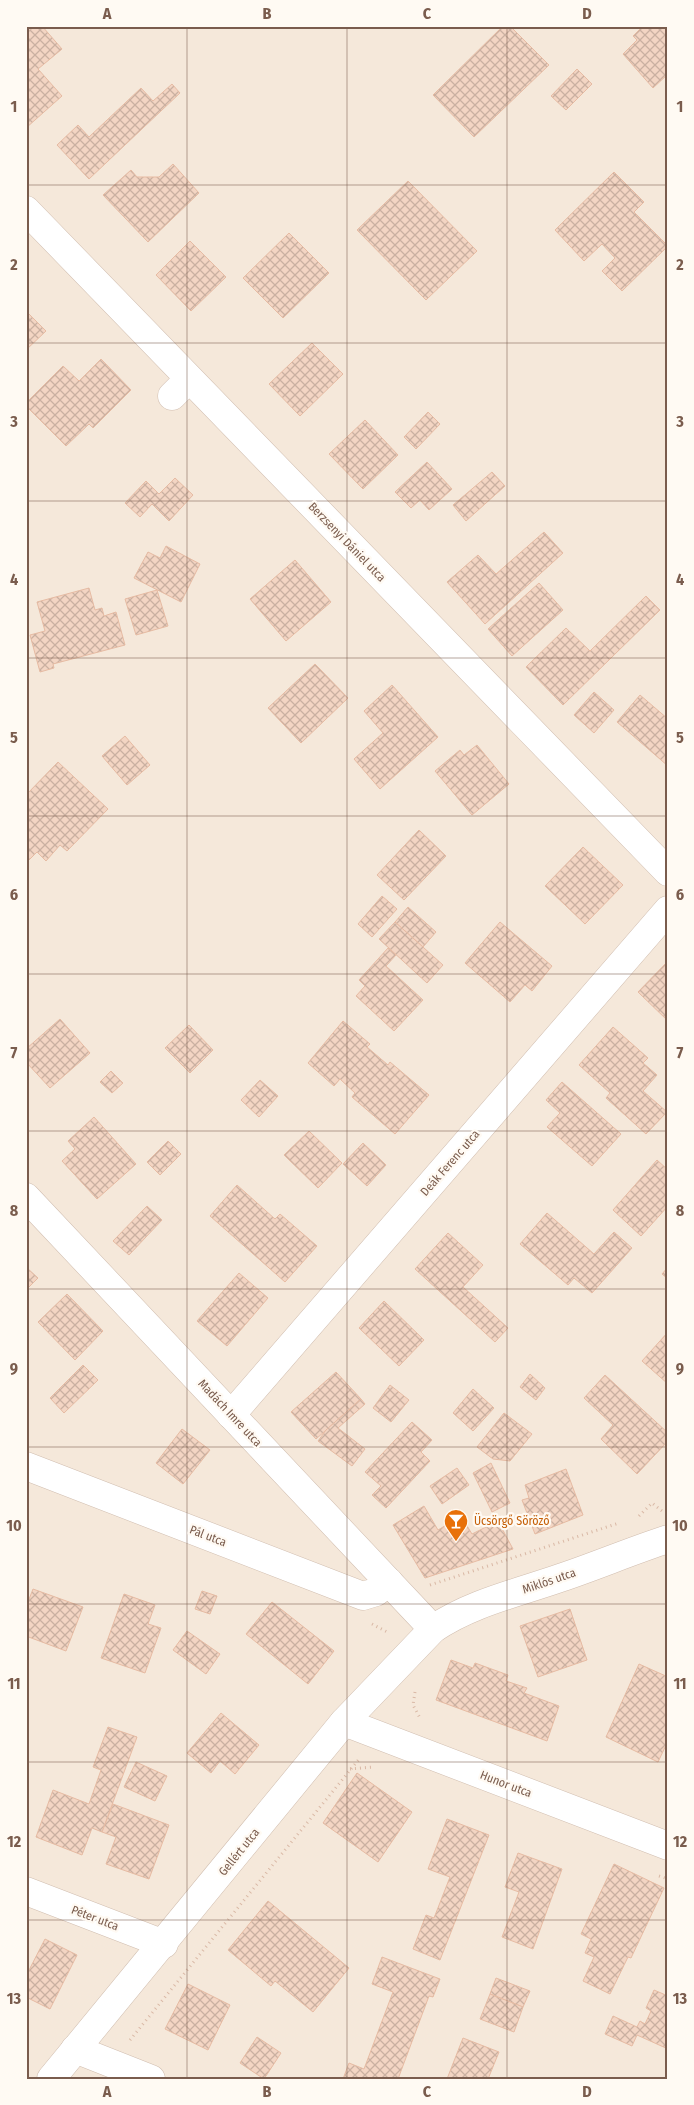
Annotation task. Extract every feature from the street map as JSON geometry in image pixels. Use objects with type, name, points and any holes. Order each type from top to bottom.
[{"type":"street","name":"Berzsenyi Dániel utca","points":[[26,210],[180,388],[668,872]]},
{"type":"street","name":"Deák Ferenc utca","points":[[232,1415],[668,910]]},
{"type":"street","name":"Madách Imre utca","points":[[26,1197],[433,1629]]},
{"type":"street","name":"Pál utca","points":[[26,1466],[364,1596],[376,1592],[389,1582]]},
{"type":"street","points":[[640,1548],[668,1521]]},
{"type":"street","name":"Miklós utca","points":[[433,1629],[448,1618],[477,1605],[562,1578],[668,1539]]},
{"type":"street","name":"Gellért utca","points":[[51,2079],[164,1944],[344,1722],[433,1629]]},
{"type":"street","name":"Hunor utca","points":[[344,1722],[668,1846]]},
{"type":"street","name":"Péter utca","points":[[26,1891],[164,1944]]},
{"type":"street","points":[[75,2049],[151,2079]]},
{"type":"path","points":[[632,1518],[642,1515],[652,1503],[668,1516]]},
{"type":"path","points":[[409,1603],[430,1584],[623,1521]]},
{"type":"path","points":[[411,1695],[416,1688],[413,1706],[417,1716],[424,1722]]},
{"type":"path","points":[[110,2063],[378,1735]]},
{"type":"shaded area","points":[[26,26],[668,26],[668,2079],[26,2079]]},
{"type":"building","points":[[34,26],[42,26],[62,49],[38,69],[62,96],[26,128],[26,33]]},
{"type":"building","points":[[503,26],[510,26],[549,65],[474,137],[433,95]]},
{"type":"building","points":[[643,26],[668,26],[668,74],[653,88],[623,54],[637,40],[633,36]]},
{"type":"building","points":[[577,69],[592,84],[566,110],[551,96]]},
{"type":"building","points":[[172,84],[180,93],[89,179],[57,145],[78,125],[89,137],[141,88],[153,101]]},
{"type":"building","points":[[173,164],[199,193],[148,242],[103,195],[131,170],[137,177],[159,177]]},
{"type":"building","points":[[614,172],[644,202],[634,212],[668,246],[622,291],[602,271],[615,258],[602,244],[584,261],[555,230]]},
{"type":"building","points":[[408,181],[477,251],[426,300],[357,230]]},
{"type":"building","points":[[289,233],[329,273],[283,318],[243,278]]},
{"type":"building","points":[[190,241],[226,277],[191,311],[156,275]]},
{"type":"building","points":[[26,311],[46,331],[26,350]]},
{"type":"building","points":[[312,343],[343,374],[300,416],[269,384]]},
{"type":"building","points":[[101,359],[131,390],[93,428],[89,424],[66,446],[26,406],[26,403],[63,366],[79,381]]},
{"type":"building","points":[[428,412],[440,424],[416,449],[404,437]]},
{"type":"building","points":[[365,420],[398,455],[363,489],[329,454]]},
{"type":"building","points":[[427,462],[452,489],[429,510],[420,500],[411,508],[395,492]]},
{"type":"building","points":[[492,472],[505,486],[466,521],[453,505]]},
{"type":"building","points":[[175,478],[193,495],[169,521],[152,504],[140,517],[125,503],[146,481],[159,494]]},
{"type":"building","points":[[544,532],[563,553],[485,624],[447,582],[478,555],[496,574]]},
{"type":"building","points":[[166,546],[200,564],[181,602],[134,578],[148,552],[160,558]]},
{"type":"building","points":[[295,560],[331,602],[286,641],[250,599]]},
{"type":"building","points":[[539,583],[563,610],[512,656],[488,629]]},
{"type":"building","points":[[89,588],[95,610],[102,608],[104,616],[116,612],[125,645],[53,664],[54,668],[40,672],[30,635],[45,631],[37,602]]},
{"type":"building","points":[[157,590],[168,626],[136,635],[125,599]]},
{"type":"building","points":[[646,596],[660,610],[563,705],[526,667],[566,628],[590,651]]},
{"type":"building","points":[[315,664],[348,698],[301,743],[268,708]]},
{"type":"building","points":[[392,685],[438,737],[380,789],[354,759],[383,733],[364,711]]},
{"type":"building","points":[[594,692],[614,710],[594,733],[574,715]]},
{"type":"building","points":[[640,695],[668,719],[668,766],[617,722]]},
{"type":"building","points":[[125,736],[150,765],[127,785],[102,756]]},
{"type":"building","points":[[477,745],[509,784],[472,815],[435,771],[460,750],[464,755]]},
{"type":"building","points":[[58,762],[108,809],[67,851],[60,845],[46,861],[37,852],[26,863],[26,795]]},
{"type":"building","points":[[419,830],[446,856],[404,900],[377,875]]},
{"type":"building","points":[[583,847],[623,885],[585,924],[545,886]]},
{"type":"building","points":[[382,896],[397,909],[372,937],[358,924]]},
{"type":"building","points":[[408,907],[436,932],[423,947],[395,922]]},
{"type":"building","points":[[395,922],[443,965],[427,983],[379,939]]},
{"type":"building","points":[[500,922],[552,966],[532,991],[525,985],[510,1002],[465,963]]},
{"type":"building","points":[[388,948],[396,955],[386,966],[423,1000],[394,1031],[356,996],[365,986],[359,980]]},
{"type":"building","points":[[668,961],[668,1021],[638,992]]},
{"type":"building","points":[[60,1019],[90,1053],[50,1088],[26,1062],[26,1049]]},
{"type":"building","points":[[343,1021],[370,1044],[367,1047],[388,1065],[390,1062],[429,1095],[395,1134],[352,1097],[355,1093],[340,1079],[334,1086],[308,1063]]},
{"type":"building","points":[[189,1025],[213,1050],[190,1073],[165,1048]]},
{"type":"building","points":[[613,1027],[648,1058],[643,1063],[657,1075],[643,1091],[667,1112],[646,1134],[606,1098],[610,1093],[579,1065]]},
{"type":"building","points":[[111,1071],[123,1083],[112,1093],[100,1082]]},
{"type":"building","points":[[260,1080],[278,1096],[259,1117],[241,1100]]},
{"type":"building","points":[[562,1082],[621,1134],[592,1166],[547,1127],[560,1113],[546,1100]]},
{"type":"building","points":[[94,1117],[136,1164],[97,1199],[62,1161],[75,1149],[68,1141]]},
{"type":"building","points":[[309,1131],[342,1163],[318,1188],[284,1155]]},
{"type":"building","points":[[168,1141],[181,1154],[160,1175],[147,1162]]},
{"type":"building","points":[[363,1143],[386,1165],[367,1186],[343,1164]]},
{"type":"building","points":[[657,1160],[668,1170],[668,1206],[641,1236],[613,1210]]},
{"type":"building","points":[[237,1185],[275,1219],[280,1214],[317,1246],[285,1282],[210,1216]]},
{"type":"building","points":[[147,1206],[162,1220],[129,1255],[113,1241]]},
{"type":"building","points":[[547,1213],[594,1254],[614,1232],[632,1248],[592,1293],[574,1278],[568,1285],[520,1244]]},
{"type":"building","points":[[448,1233],[483,1265],[463,1287],[508,1328],[495,1342],[415,1269]]},
{"type":"building","points":[[26,1267],[38,1278],[26,1290]]},
{"type":"building","points":[[668,1267],[668,1279],[662,1274]]},
{"type":"building","points":[[239,1273],[268,1298],[227,1346],[197,1321]]},
{"type":"building","points":[[67,1294],[103,1331],[75,1360],[38,1322]]},
{"type":"building","points":[[384,1301],[424,1340],[399,1366],[359,1328]]},
{"type":"building","points":[[668,1332],[668,1384],[642,1361]]},
{"type":"building","points":[[83,1365],[98,1380],[64,1413],[50,1398]]},
{"type":"building","points":[[336,1372],[361,1399],[316,1439],[291,1412]]},
{"type":"building","points":[[530,1374],[545,1388],[536,1400],[520,1387]]},
{"type":"building","points":[[605,1375],[668,1433],[668,1441],[637,1474],[601,1439],[613,1425],[584,1398]]},
{"type":"building","points":[[390,1385],[409,1400],[391,1422],[373,1408]]},
{"type":"building","points":[[473,1389],[494,1408],[473,1431],[453,1413]]},
{"type":"building","points":[[361,1399],[365,1404],[338,1428],[365,1449],[352,1466],[318,1441],[326,1430]]},
{"type":"building","points":[[504,1413],[532,1434],[510,1461],[493,1459],[477,1447]]},
{"type":"building","points":[[412,1422],[432,1440],[421,1452],[430,1461],[386,1508],[372,1495],[381,1486],[365,1472]]},
{"type":"building","points":[[182,1429],[210,1450],[183,1484],[156,1463]]},
{"type":"building","points":[[491,1463],[510,1503],[492,1512],[473,1473]]},
{"type":"building","points":[[457,1468],[469,1485],[442,1504],[430,1486]]},
{"type":"building","points":[[566,1469],[583,1515],[535,1534],[522,1500],[529,1498],[525,1485]]},
{"type":"building","name":"Ücsörgő Söröző","points":[[424,1506],[438,1530],[461,1516],[472,1534],[498,1521],[513,1549],[425,1578],[393,1525]]},
{"type":"building","points":[[33,1589],[83,1607],[66,1651],[26,1636],[26,1607]]},
{"type":"building","points":[[202,1591],[217,1596],[210,1614],[195,1609]]},
{"type":"building","points":[[124,1594],[155,1605],[148,1624],[161,1628],[145,1673],[101,1658]]},
{"type":"building","points":[[272,1602],[334,1651],[308,1684],[246,1634]]},
{"type":"building","points":[[570,1609],[587,1660],[538,1677],[520,1626]]},
{"type":"building","points":[[187,1631],[220,1654],[206,1674],[173,1650]]},
{"type":"building","points":[[451,1660],[473,1668],[475,1663],[508,1675],[506,1681],[527,1688],[524,1693],[559,1706],[547,1741],[436,1700]]},
{"type":"building","points":[[639,1664],[668,1677],[668,1741],[658,1762],[606,1737]]},
{"type":"building","points":[[221,1713],[259,1745],[235,1774],[220,1761],[211,1773],[187,1753]]},
{"type":"building","points":[[108,1727],[137,1737],[102,1832],[92,1828],[82,1855],[36,1837],[53,1790],[89,1804],[101,1770],[93,1767]]},
{"type":"building","points":[[136,1762],[167,1776],[155,1801],[124,1787]]},
{"type":"building","points":[[357,1773],[412,1812],[378,1862],[323,1823]]},
{"type":"building","points":[[113,1804],[169,1825],[149,1879],[106,1864],[116,1837],[102,1832]]},
{"type":"building","points":[[447,1819],[489,1835],[440,1960],[413,1949],[426,1915],[434,1918],[450,1877],[428,1869]]},
{"type":"building","points":[[518,1853],[562,1869],[533,1949],[502,1937],[519,1892],[505,1887]]},
{"type":"building","points":[[614,1864],[664,1888],[631,1958],[628,1957],[610,1994],[583,1981],[594,1957],[585,1953],[591,1939],[581,1934]]},
{"type":"building","points":[[268,1901],[349,1968],[313,2012],[275,1981],[271,1986],[228,1950]]},
{"type":"building","points":[[45,1939],[77,1955],[50,2009],[26,1997],[26,1976]]},
{"type":"building","points":[[382,1957],[440,1979],[433,1997],[429,1996],[398,2079],[343,2079],[349,2063],[364,2069],[393,1992],[372,1984]]},
{"type":"building","points":[[496,1978],[530,1991],[523,2007],[490,1994]]},
{"type":"building","points":[[188,1984],[230,2005],[208,2050],[165,2029]]},
{"type":"building","points":[[654,1990],[668,1996],[668,2049],[637,2035],[632,2046],[605,2034],[613,2016],[637,2027],[640,2021],[645,2024],[651,2011],[646,2008]]},
{"type":"building","points":[[490,1994],[523,2007],[514,2032],[480,2019]]},
{"type":"building","points":[[257,2037],[281,2053],[264,2079],[240,2063]]},
{"type":"building","points":[[463,2038],[499,2052],[488,2079],[447,2079]]},
{"type":"place","name":"Ücsörgő Söröző","points":[[456,1542]]}]
